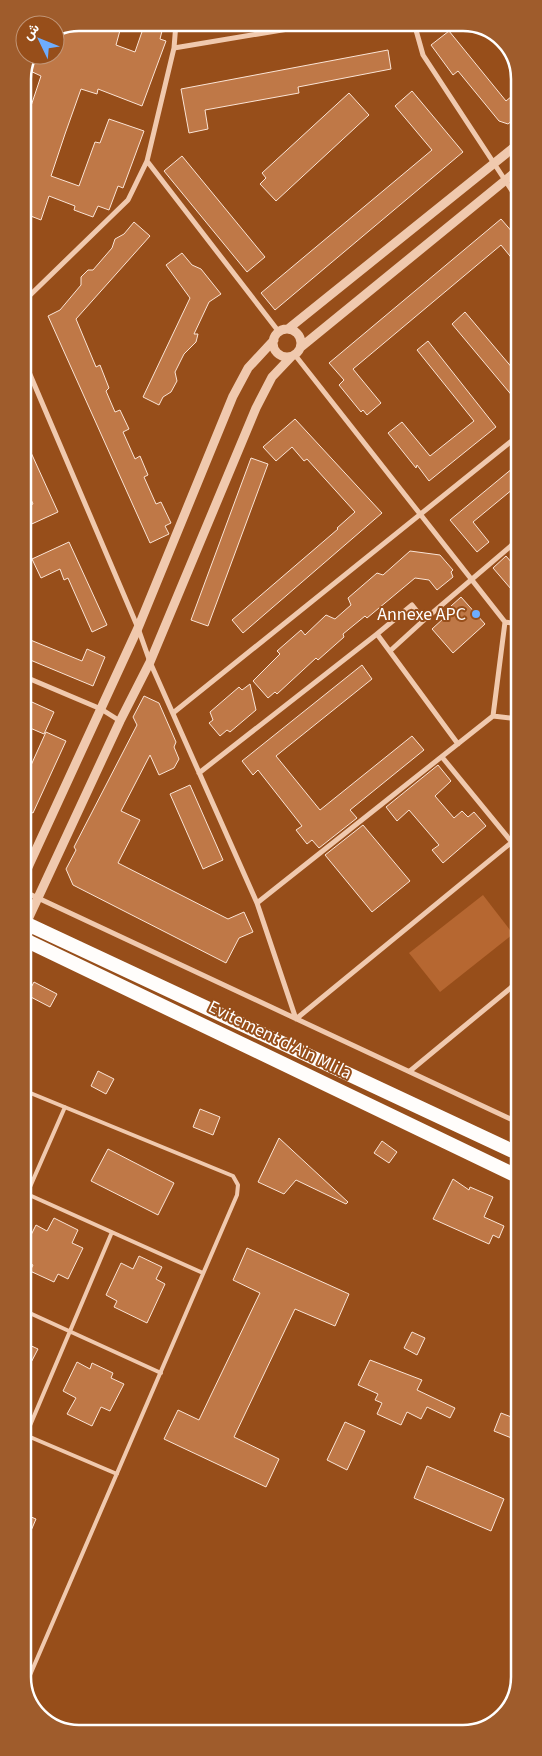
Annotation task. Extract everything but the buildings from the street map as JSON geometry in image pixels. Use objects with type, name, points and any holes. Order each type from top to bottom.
[{"type":"highway","name":"Evitement d'Ain Mlila","points":[[31,929],[511,1150]]},
{"type":"highway","name":"Evitement d'Ain Mlila","points":[[31,943],[511,1173]]},
{"type":"street","points":[[31,294],[128,200],[147,161],[174,48],[175,31]]},
{"type":"street","points":[[174,48],[273,31]]},
{"type":"street","points":[[416,31],[423,55],[511,188]]},
{"type":"street","points":[[31,861],[138,628],[233,396],[248,368],[280,334],[511,150]]},
{"type":"street","points":[[147,161],[280,334],[277,353],[296,353]]},
{"type":"street","points":[[31,912],[120,721],[150,662],[256,408],[272,377],[296,353],[511,176]]},
{"type":"street","points":[[280,334],[293,330],[300,337],[296,353]]},
{"type":"street","points":[[296,353],[505,622],[511,623]]},
{"type":"street","points":[[31,377],[138,628],[150,662],[257,904],[296,1019]]},
{"type":"street","points":[[173,713],[511,442]]},
{"type":"street","points":[[390,651],[511,546]]},
{"type":"street","points":[[199,773],[378,634],[412,605],[424,620]]},
{"type":"street","points":[[257,904],[493,716],[505,622]]},
{"type":"street","points":[[378,634],[458,744]]},
{"type":"street","points":[[31,679],[101,709],[120,721]]},
{"type":"street","points":[[493,716],[511,718]]},
{"type":"street","points":[[442,757],[511,841]]},
{"type":"street","points":[[296,1019],[511,843]]},
{"type":"street","points":[[31,894],[511,1119]]},
{"type":"street","points":[[410,1071],[511,988]]},
{"type":"lane","points":[[31,1093],[233,1176],[238,1185],[237,1195],[204,1273],[31,1673]]},
{"type":"lane","points":[[31,1185],[65,1107]]},
{"type":"lane","points":[[31,1196],[204,1273]]},
{"type":"lane","points":[[31,1420],[112,1232]]},
{"type":"lane","points":[[31,1314],[161,1372]]},
{"type":"lane","points":[[31,1437],[117,1474]]},
{"type":"shaded area","points":[[483,895],[511,931],[511,936],[440,992],[409,953]]},
{"type":"place","name":"Annexe APC","points":[[476,614]]}]
